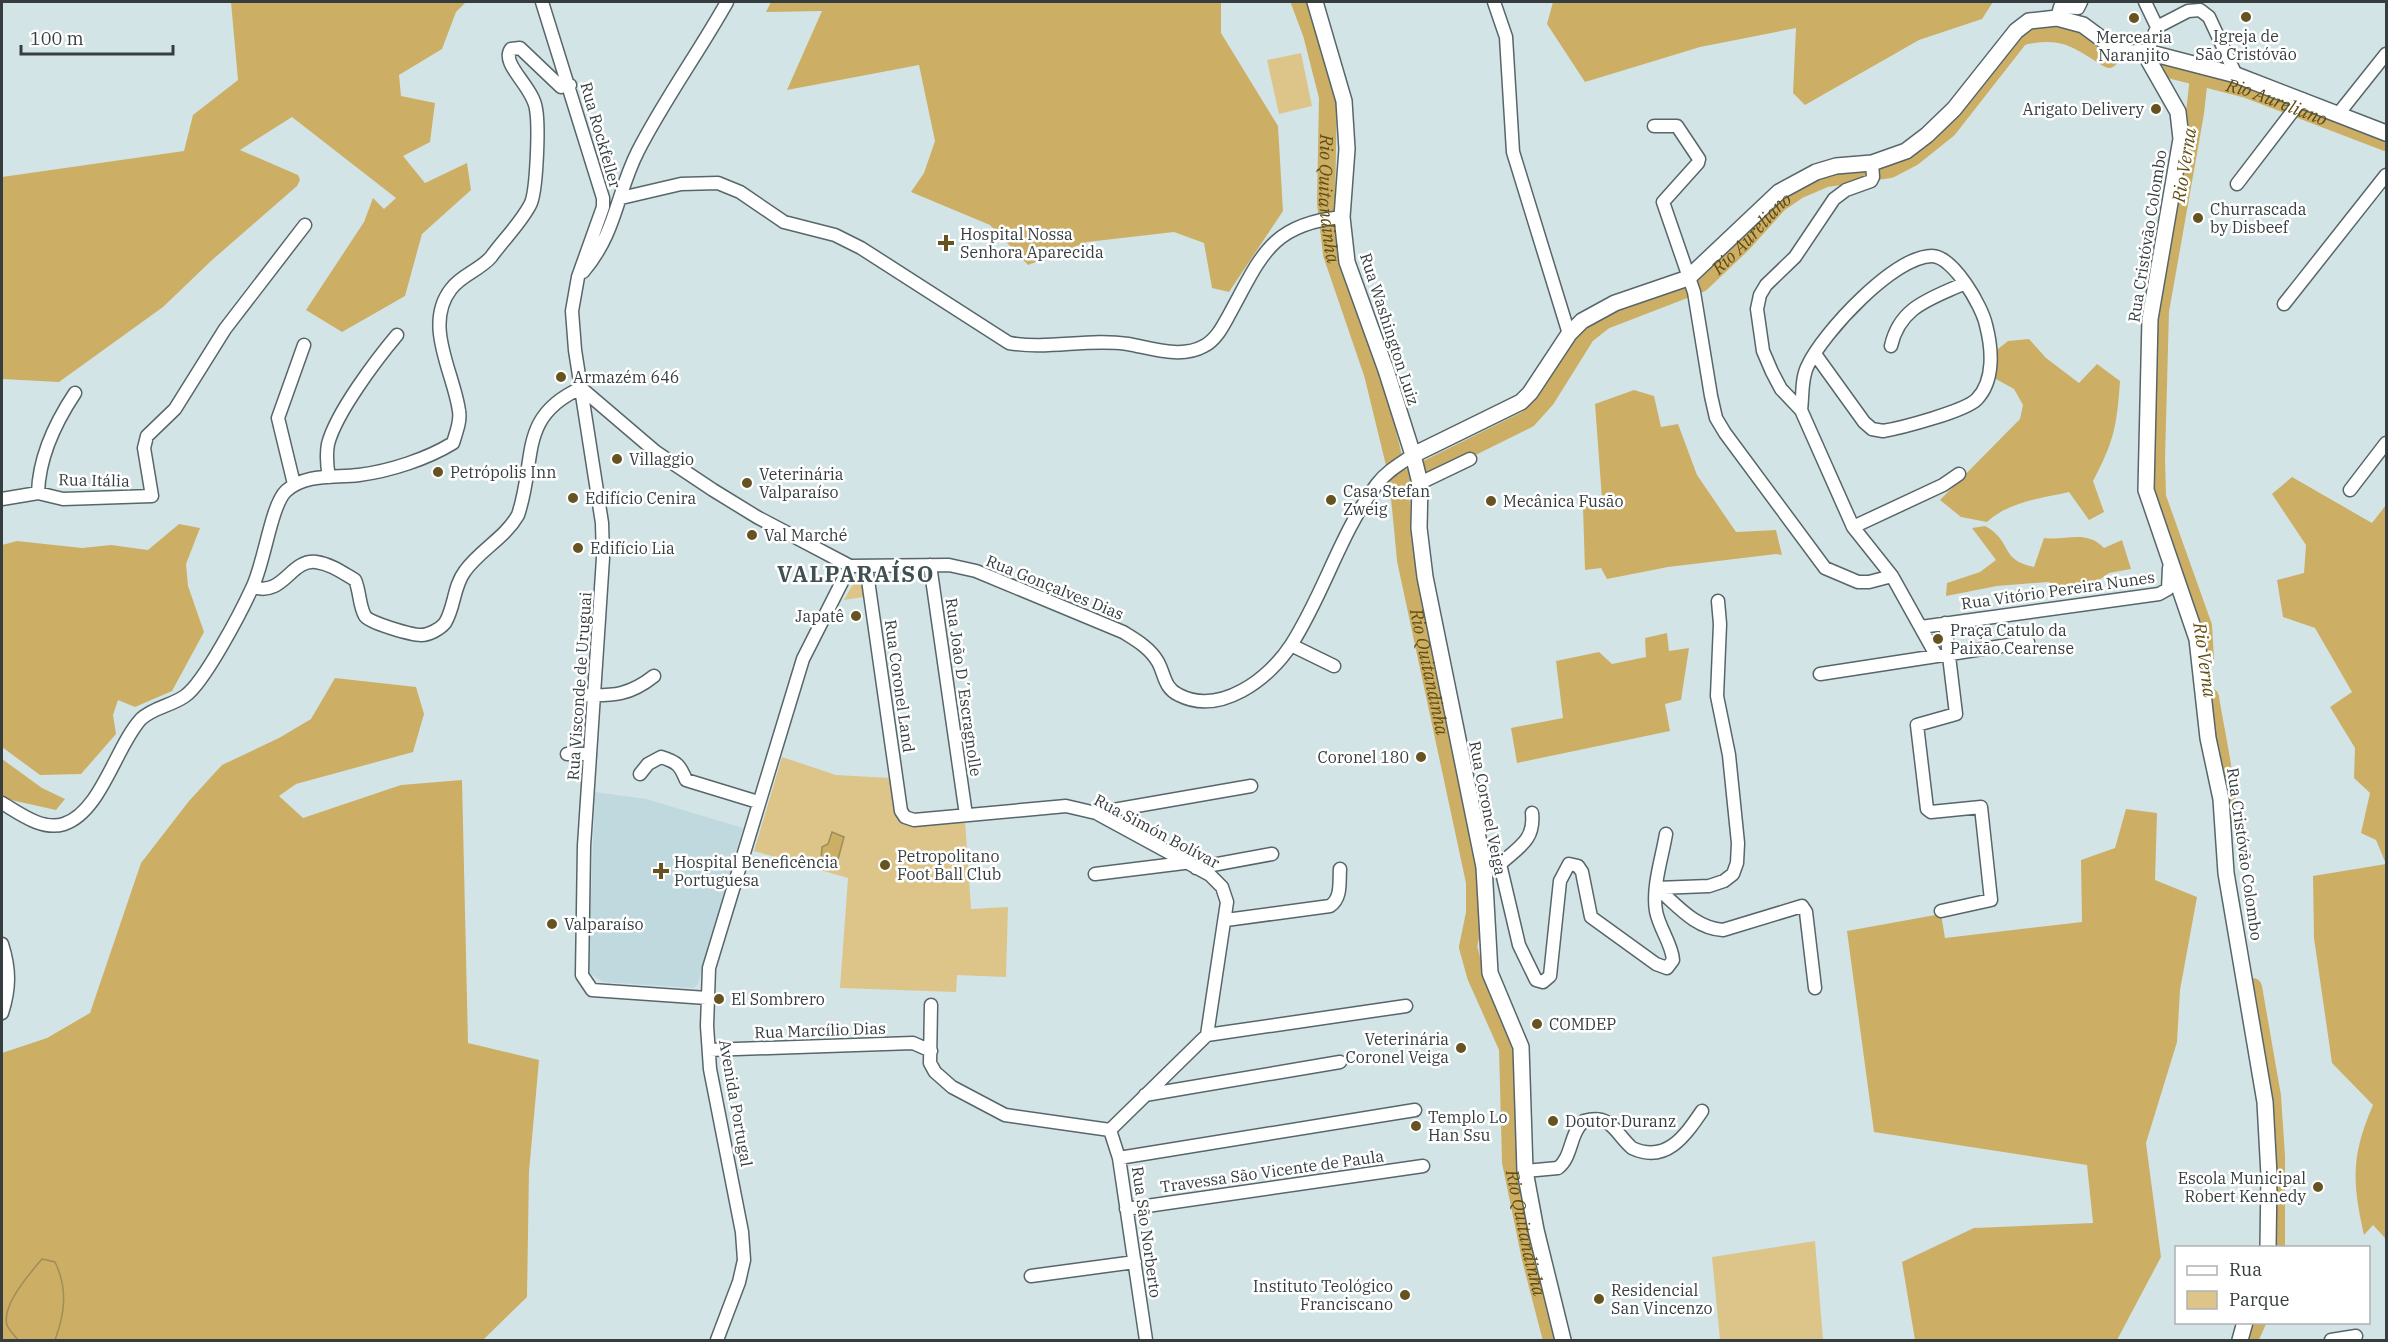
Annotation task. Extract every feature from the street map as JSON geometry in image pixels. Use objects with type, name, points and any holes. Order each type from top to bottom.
[{"type":"main road","name":"Rua Washington Luiz","points":[[1316,2],[1344,101],[1347,149],[1342,217],[1347,262],[1386,370],[1413,455]]},
{"type":"main road","points":[[1413,455],[1521,402],[1569,334],[1582,321],[1615,303],[1691,285],[1779,192],[1816,172],[1836,166],[1873,170],[1906,151],[1954,109],[2016,30],[2029,21],[2057,18],[2083,25],[2114,48],[2130,52],[2147,52],[2236,75],[2386,133]]},
{"type":"main road","name":"Rua Cristóvão Colombo","points":[[2147,52],[2149,61],[2178,112],[2181,123],[2178,159],[2150,319],[2146,490],[2197,639],[2208,738],[2221,796],[2226,873],[2262,1074],[2269,1175],[2268,1246]]},
{"type":"main road","name":"Rua Coronel Veiga","points":[[1413,455],[1420,483],[1419,528],[1425,577],[1484,867],[1490,973],[1521,1047],[1525,1171],[1563,1341]]},
{"type":"main road","points":[[2240,1341],[2245,1324]]},
{"type":"street","name":"Rua Rockfeller","points":[[542,2],[570,85],[603,198],[600,216],[578,277],[573,302],[572,332],[581,388]]},
{"type":"street","points":[[578,277],[602,246],[638,150],[727,2]]},
{"type":"street","points":[[1494,2],[1506,37],[1513,152],[1569,334]]},
{"type":"street","points":[[2057,18],[2060,7],[2078,8],[2081,2]]},
{"type":"street","points":[[2145,2],[2157,27]]},
{"type":"street","points":[[2147,52],[2157,27],[2188,11],[2205,12],[2216,29],[2236,75]]},
{"type":"street","points":[[2,803],[31,820],[46,825],[64,824],[88,806],[142,719],[156,708],[185,696],[193,689],[253,587],[270,536],[277,501],[294,484],[329,477],[361,475],[424,457],[453,443],[460,413],[443,352],[441,324],[443,305],[450,290],[483,266],[491,257],[534,198],[536,109],[525,83],[508,63],[508,54],[511,49],[520,48],[561,87],[570,85]]},
{"type":"street","points":[[2339,113],[2386,54]]},
{"type":"street","points":[[2237,184],[2302,99]]},
{"type":"street","points":[[1654,126],[1677,126],[1699,159],[1698,163],[1663,202],[1691,285],[1716,418],[1825,568],[1858,582],[1869,582],[1892,576]]},
{"type":"street","points":[[1873,170],[1864,184],[1846,190],[1834,199],[1795,257],[1766,285],[1760,295],[1757,309],[1767,361],[1781,389],[1802,410],[1853,527],[1892,576],[1921,627],[1942,654]]},
{"type":"street","points":[[2284,304],[2386,175]]},
{"type":"street","points":[[621,198],[681,184],[718,183],[740,192],[784,222],[835,236],[861,248],[1009,343],[1024,346],[1092,342],[1126,344],[1174,352],[1196,349],[1219,333],[1266,252],[1278,238],[1291,228],[1318,219],[1342,217]]},
{"type":"street","name":"Rua Itália","points":[[2,499],[38,493],[63,499],[152,496],[144,448],[147,436],[175,409],[225,329],[305,225]]},
{"type":"street","points":[[1802,410],[1804,375],[1815,354],[1877,282],[1916,260],[1932,256],[1944,260],[1965,283],[1986,322],[1990,368],[1987,385],[1976,400],[1963,408],[1890,430],[1872,429],[1815,354]]},
{"type":"street","points":[[1891,346],[1895,332],[1905,315],[1921,304],[1965,283]]},
{"type":"street","points":[[329,477],[326,456],[329,442],[353,396],[397,335]]},
{"type":"street","points":[[294,484],[278,418],[304,345]]},
{"type":"street","points":[[253,587],[272,589],[301,565],[314,562],[331,566],[355,580],[365,616],[373,623],[420,635],[434,632],[443,626],[452,611],[455,593],[465,570],[478,555],[511,528],[518,514],[540,418],[558,399],[581,388]]},
{"type":"street","name":"Rua Gonçalves Dias","points":[[581,388],[656,452],[713,490],[850,566],[949,565],[976,571],[1115,628],[1144,645],[1157,661],[1166,685],[1177,695],[1191,700],[1224,698],[1249,686],[1270,670],[1291,645],[1353,520],[1388,471],[1413,455]]},
{"type":"street","name":"Rua Visconde de Uruguai","points":[[581,388],[603,540],[603,582],[588,695],[589,754],[581,939],[582,975],[592,990],[707,998]]},
{"type":"street","points":[[38,493],[40,468],[51,434],[75,393]]},
{"type":"street","points":[[2350,490],[2386,443]]},
{"type":"street","points":[[1420,483],[1470,459]]},
{"type":"street","points":[[1853,527],[1943,485],[1959,474]]},
{"type":"street","name":"Rua Vitório Pereira Nunes","points":[[1921,627],[2159,594],[2168,589],[2170,584],[2168,559]]},
{"type":"street","name":"Rua João D´Escragnolle","points":[[930,565],[966,815]]},
{"type":"street","name":"Avenida Portugal","points":[[717,1341],[739,1282],[744,1260],[742,1232],[716,1101],[709,1050],[707,998],[709,968],[803,659],[850,566]]},
{"type":"street","name":"Rua Coronel Land","points":[[866,566],[901,811]]},
{"type":"street","points":[[1657,888],[1709,886],[1724,881],[1733,874],[1737,863],[1738,843],[1730,755],[1717,696],[1720,624],[1718,601]]},
{"type":"street","points":[[1941,911],[1991,900],[1981,807],[1931,812],[1927,809],[1916,728],[1919,723],[1956,714],[1942,654],[1945,623]]},
{"type":"street","points":[[1820,674],[2028,642]]},
{"type":"street","points":[[1291,645],[1334,666]]},
{"type":"street","points":[[588,695],[616,695],[633,691],[654,676]]},
{"type":"street","points":[[567,754],[589,754]]},
{"type":"street","points":[[640,774],[648,764],[661,756],[682,768],[686,780],[758,802]]},
{"type":"street","points":[[1096,813],[1251,786]]},
{"type":"street","name":"Rua Simón Bolívar","points":[[901,811],[905,817],[914,820],[1066,806],[1096,813],[1210,875],[1222,887],[1227,902],[1207,1035]]},
{"type":"street","points":[[1484,867],[1500,864],[1530,836],[1533,827],[1532,813]]},
{"type":"street","points":[[1500,864],[1519,945],[1533,975],[1539,982],[1544,982],[1550,976],[1560,880],[1569,864],[1578,866],[1581,872],[1591,917],[1656,964],[1667,968],[1673,960],[1673,954],[1661,932],[1655,908],[1666,834]]},
{"type":"street","points":[[1095,874],[1190,866],[1272,854]]},
{"type":"street","points":[[1226,920],[1330,906],[1336,902],[1338,896],[1340,869]]},
{"type":"street","points":[[1657,888],[1697,923],[1712,929],[1723,930],[1802,906],[1806,912],[1815,988]]},
{"type":"street","points":[[2,944],[10,970],[8,996],[2,1013]]},
{"type":"street","points":[[931,1005],[930,1063],[935,1072],[966,1096],[992,1110],[1020,1118],[1110,1130],[1207,1035],[1406,1006]]},
{"type":"street","name":"Rua Marcílio Dias","points":[[709,1050],[914,1043],[931,1052]]},
{"type":"street","points":[[1145,1095],[1340,1062]]},
{"type":"street","points":[[1119,1158],[1415,1110]]},
{"type":"street","points":[[1525,1171],[1558,1168],[1568,1155],[1574,1134],[1584,1121],[1600,1119],[1610,1122],[1632,1148],[1658,1152],[1678,1144],[1702,1111]]},
{"type":"street","name":"Rua São Norberto","points":[[1110,1130],[1119,1158],[1146,1341]]},
{"type":"street","name":"Travessa São Vicente de Paula","points":[[1126,1209],[1423,1166]]},
{"type":"street","points":[[1031,1276],[1135,1262]]},
{"type":"street","points":[[2331,1341],[2356,1336]]},
{"type":"shaded area","points":[[231,2],[466,2],[456,12],[442,49],[399,75],[401,96],[435,103],[430,142],[403,156],[425,183],[467,163],[471,190],[422,234],[405,296],[342,332],[306,310],[364,222],[373,198],[384,209],[396,198],[292,117],[240,150],[298,175],[300,180],[297,186],[211,261],[163,307],[59,382],[2,379],[2,177],[184,151],[193,115],[238,80]]},
{"type":"shaded area","points":[[771,2],[1221,2],[1221,33],[1278,126],[1283,211],[1229,292],[1212,288],[1204,243],[1174,232],[1087,242],[1028,265],[990,225],[911,192],[924,173],[935,141],[919,65],[787,90],[822,11],[766,12]]},
{"type":"shaded area","points":[[1553,2],[1993,2],[1982,19],[1919,40],[1805,105],[1793,93],[1796,28],[1700,47],[1585,82],[1547,24]]},
{"type":"shaded area","points":[[2029,339],[2046,358],[2079,383],[2097,364],[2120,381],[2113,433],[2106,455],[2093,481],[2104,512],[2089,520],[2069,492],[2015,505],[1995,515],[1987,522],[1961,517],[1940,500],[2020,419],[2023,405],[2014,389],[1996,379],[1993,353],[2008,341]]},
{"type":"shaded area","points":[[1634,390],[1654,396],[1661,427],[1678,424],[1697,475],[1736,532],[1776,530],[1782,555],[1668,567],[1607,579],[1601,568],[1585,570],[1583,508],[1602,499],[1595,404]]},
{"type":"shaded area","points":[[2292,477],[2372,523],[2386,505],[2386,864],[2376,840],[2361,833],[2370,793],[2354,778],[2355,748],[2330,707],[2352,692],[2315,628],[2283,617],[2277,580],[2304,573],[2306,545],[2272,494]]},
{"type":"shaded area","points":[[179,524],[200,528],[186,564],[188,586],[204,632],[172,691],[135,707],[118,700],[113,715],[116,734],[81,774],[40,775],[2,747],[2,545],[17,541],[82,548],[111,545],[148,550]]},
{"type":"shaded area","points":[[1985,526],[2000,538],[2010,555],[2023,564],[2034,567],[2044,538],[2083,537],[2097,542],[2104,548],[2122,540],[2131,569],[2109,573],[2080,593],[2048,582],[1997,586],[1946,596],[1947,583],[1980,572],[1996,560],[1972,528]]},
{"type":"shaded area","points":[[1667,633],[1669,651],[1689,648],[1681,700],[1665,704],[1670,731],[1517,763],[1511,728],[1563,718],[1556,661],[1599,652],[1612,664],[1646,657],[1645,638]]},
{"type":"shaded area","points":[[335,678],[416,687],[424,714],[413,752],[296,784],[279,796],[303,818],[401,785],[462,780],[468,1043],[539,1060],[529,1172],[527,1297],[483,1340],[2,1340],[2,1053],[47,1038],[90,1013],[141,863],[189,801],[222,765],[279,738],[311,719]]},
{"type":"shaded area","points":[[2,759],[42,788],[65,799],[56,810],[2,798]]},
{"type":"shaded area","name":"Hospital Beneficência Portuguesa","points":[[595,792],[646,799],[743,828],[698,984],[694,988],[603,982],[591,974],[588,967]]},
{"type":"shaded area","points":[[2126,809],[2157,813],[2155,880],[2197,897],[2180,990],[2177,1042],[2146,1143],[2161,1257],[2117,1340],[1915,1340],[1902,1262],[1974,1228],[2093,1223],[2087,1165],[1874,1132],[1847,931],[1941,914],[1945,938],[2082,922],[2081,860],[2115,848]]},
{"type":"shaded area","points":[[832,832],[844,837],[837,863],[821,859],[822,847],[828,844]]},
{"type":"shaded area","points":[[2386,864],[2386,1239],[2373,1225],[2364,1235],[2360,1216],[2356,1184],[2357,1154],[2373,1105],[2332,1063],[2314,938],[2313,876]]},
{"type":"shaded area","points":[[42,1259],[55,1262],[62,1282],[64,1301],[58,1330],[55,1340],[18,1340],[7,1325],[8,1309],[18,1290]]},
{"type":"green space","points":[[1301,53],[1312,106],[1279,114],[1267,60]]},
{"type":"green space","points":[[1416,478],[1415,530],[1407,532],[1402,484]]},
{"type":"green space","points":[[857,577],[861,579],[864,597],[844,600]]},
{"type":"green space","name":"Petropolitano Foot Ball Club","points":[[782,757],[836,775],[890,778],[895,811],[908,826],[965,820],[971,909],[1008,907],[1006,977],[957,975],[956,992],[840,988],[848,878],[754,851]]},
{"type":"green space","points":[[1815,1241],[1823,1340],[1720,1340],[1712,1257]]},
{"type":"waterway","name":"Rio Quitandinha","points":[[1300,2],[1312,34],[1328,97],[1326,203],[1332,254],[1373,374],[1398,477],[1406,560],[1475,882],[1475,913],[1468,947],[1476,976],[1508,1048],[1511,1162],[1531,1259],[1552,1340]]},
{"type":"waterway","name":"Rio Aureliano","points":[[1403,481],[1528,419],[1546,399],[1586,335],[1605,320],[1701,283],[1743,243],[1779,203],[1798,190],[1826,178],[1890,169],[1913,157],[1948,129],[2020,37],[2046,33],[2067,36],[2109,59]]},
{"type":"waterway","name":"Rio Aureliano","points":[[2165,68],[2247,89],[2386,142]]},
{"type":"waterway","name":"Rio Verna","points":[[2199,77],[2195,113],[2160,311],[2156,459],[2157,497],[2203,626],[2205,658]]},
{"type":"waterway","name":"Rio Verna","points":[[2210,697],[2223,770],[2228,815]]},
{"type":"waterway","name":"Rio Verna","points":[[2253,987],[2272,1096],[2276,1156],[2276,1246]]},
{"type":"waterway","name":"Rio Verna","points":[[2249,1340],[2256,1324]]},
{"type":"place","name":"Igreja de São Cristóvão","points":[[2246,17]]},
{"type":"place","name":"Mercearia Naranjito","points":[[2134,18]]},
{"type":"place","name":"Arigato Delivery","points":[[2156,109]]},
{"type":"place","name":"Churrascada by Disbeef","points":[[2198,218]]},
{"type":"place","name":"Hospital Nossa Senhora Aparecida","points":[[946,243]]},
{"type":"place","name":"Armazém 646","points":[[561,377]]},
{"type":"place","name":"Villaggio","points":[[617,459]]},
{"type":"place","name":"Petrópolis Inn","points":[[438,472]]},
{"type":"place","name":"Veterinária Valparaíso","points":[[747,483]]},
{"type":"place","name":"Edifício Cenira","points":[[573,498]]},
{"type":"place","name":"Casa Stefan Zweig","points":[[1331,500]]},
{"type":"place","name":"Mecânica Fusão","points":[[1491,501]]},
{"type":"place","name":"Val Marché","points":[[752,535]]},
{"type":"place","name":"Edifício Lia","points":[[578,548]]},
{"type":"place","name":"Japatê","points":[[856,616]]},
{"type":"place","name":"Praça Catulo da Paixão Cearense","points":[[1938,639]]},
{"type":"place","name":"Coronel 180","points":[[1421,757]]},
{"type":"place","name":"Petropolitano Foot Ball Club","points":[[885,865]]},
{"type":"place","name":"Hospital Beneficência Portuguesa","points":[[661,871]]},
{"type":"place","name":"Valparaíso","points":[[552,924]]},
{"type":"place","name":"El Sombrero","points":[[719,999]]},
{"type":"place","name":"COMDEP","points":[[1537,1024]]},
{"type":"place","name":"Veterinária Coronel Veiga","points":[[1461,1048]]},
{"type":"place","name":"Doutor Duranz","points":[[1553,1121]]},
{"type":"place","name":"Templo Lo Han Ssu","points":[[1416,1126]]},
{"type":"place","name":"Escola Municipal Robert Kennedy","points":[[2318,1187]]},
{"type":"place","name":"Instituto Teológico Franciscano","points":[[1405,1295]]},
{"type":"place","name":"Residencial San Vincenzo","points":[[1599,1299]]},
{"type":"district","name":"VALPARAÍSO","points":[[856,573]]}]
